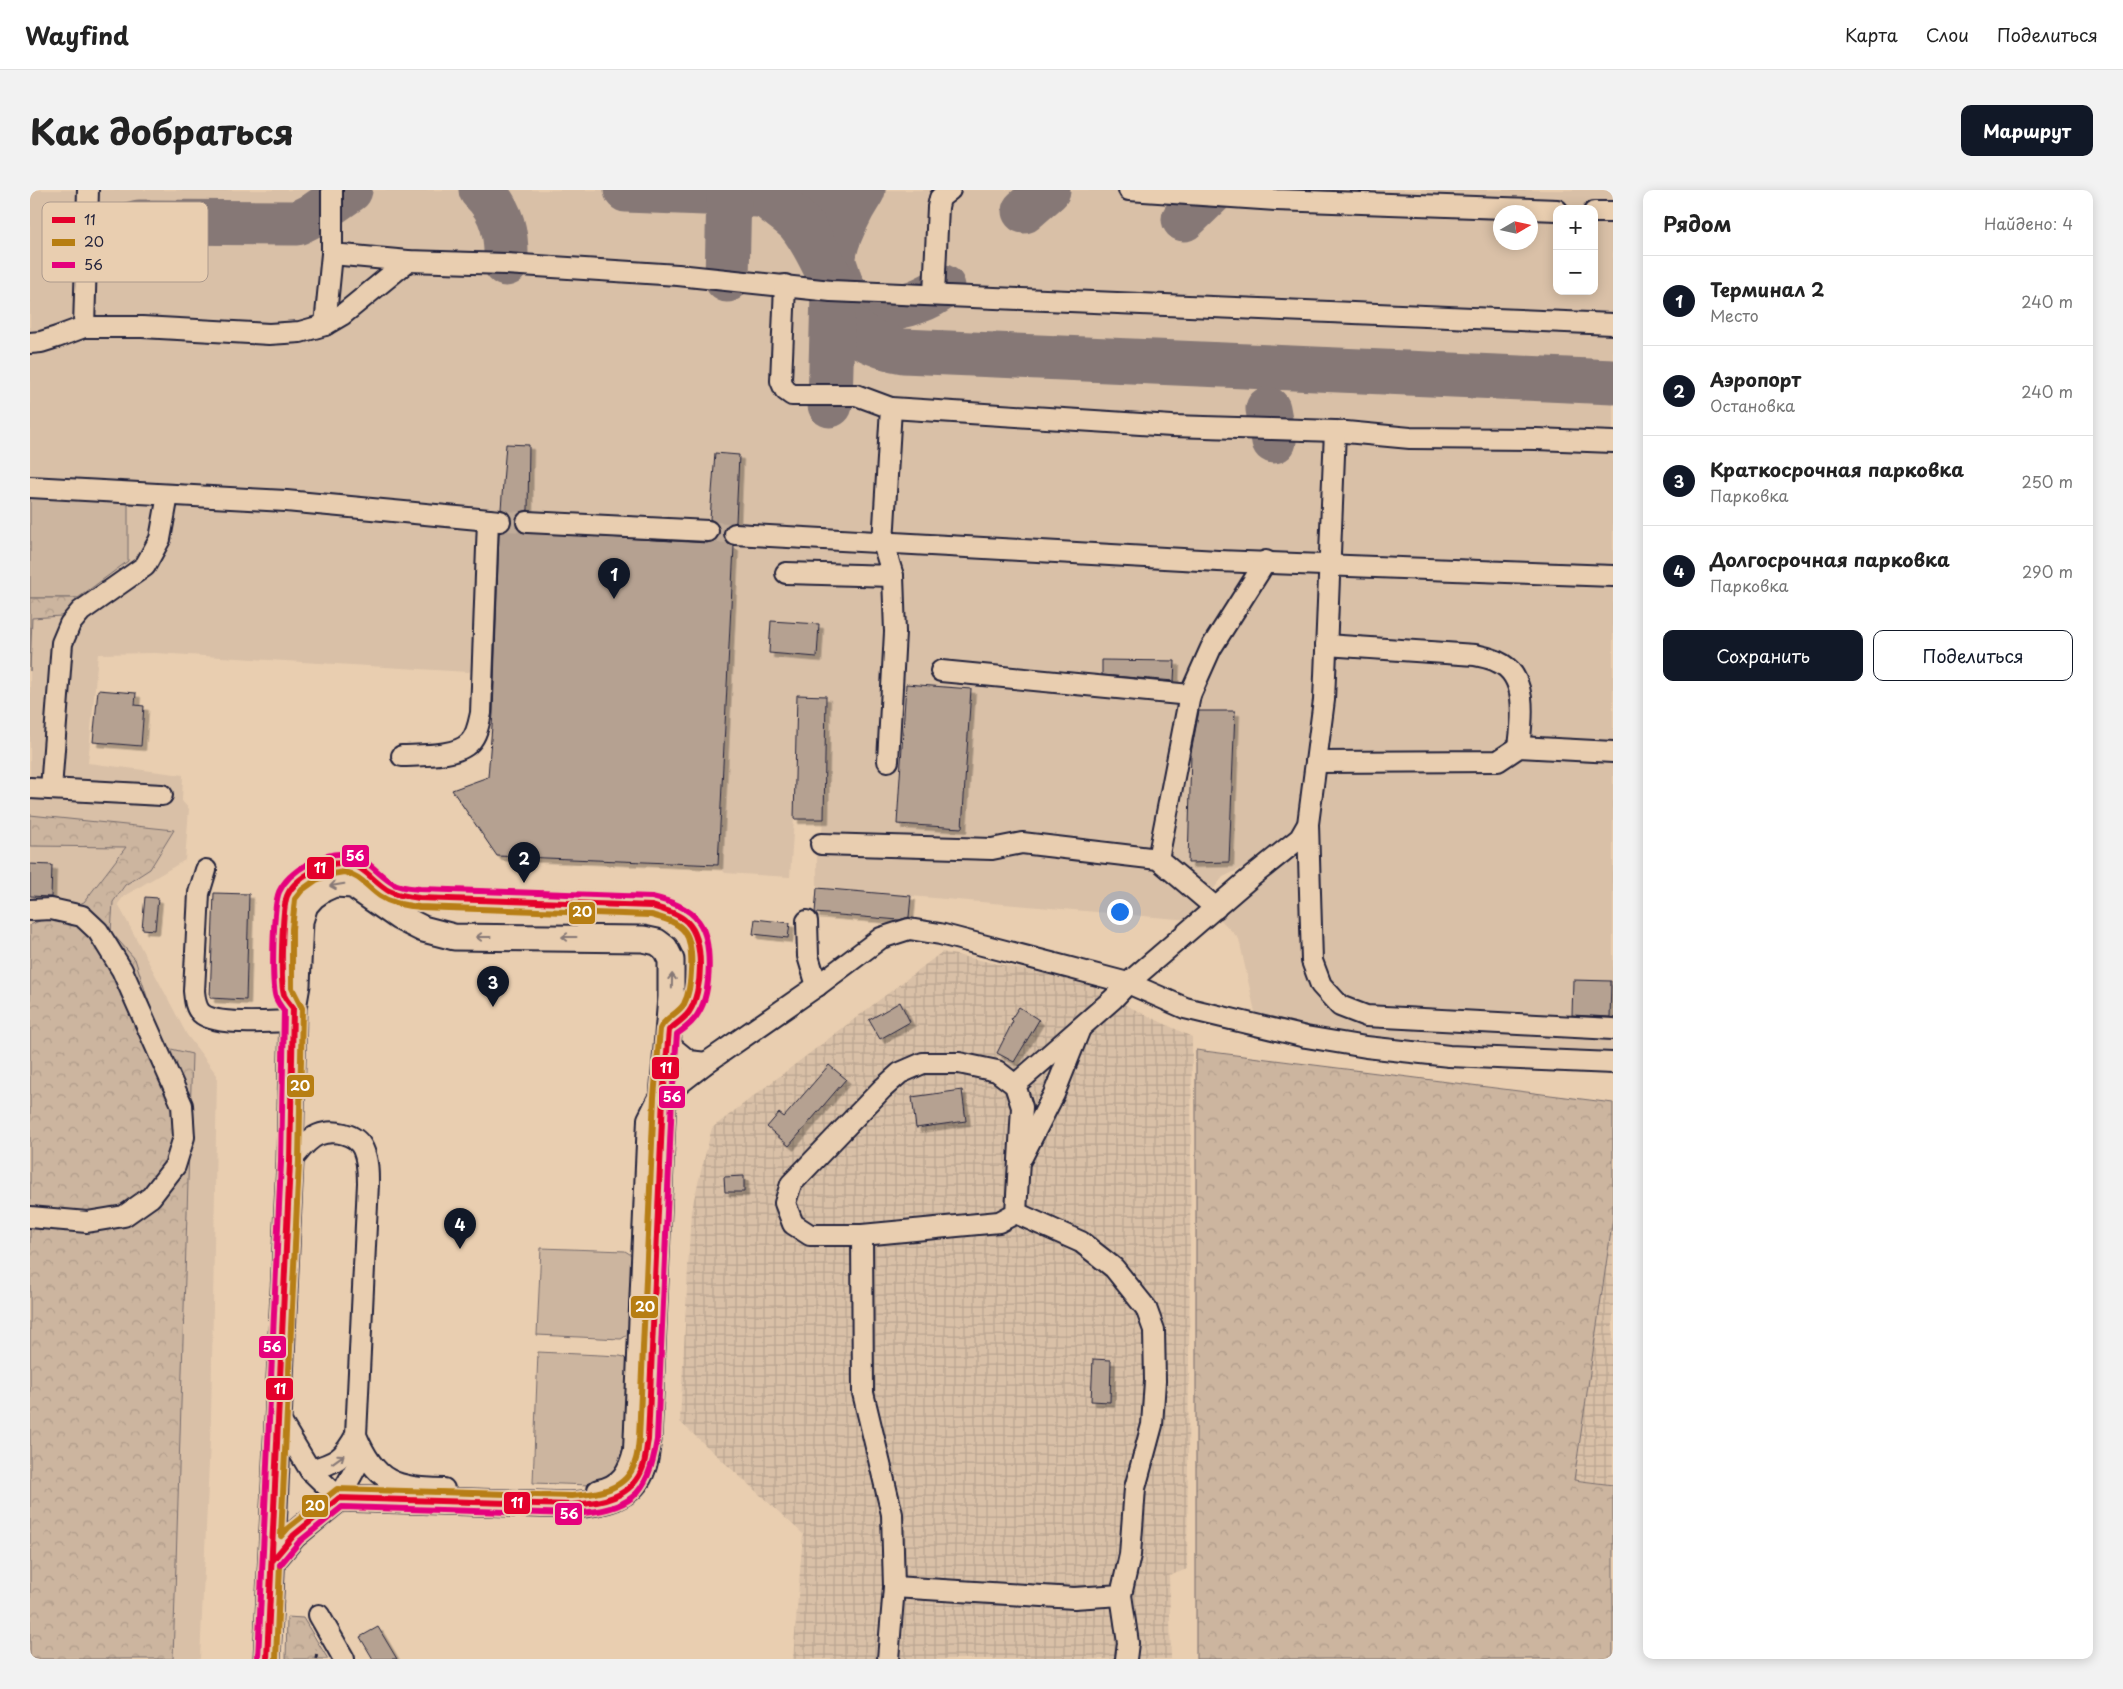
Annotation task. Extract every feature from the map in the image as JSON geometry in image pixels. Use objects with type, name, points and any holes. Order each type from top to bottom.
[{"type":"main road","points":[[267,1659],[290,1162],[293,1015],[297,985],[300,921],[305,905],[323,889],[344,883],[353,885],[399,917],[422,929],[454,937],[606,938],[643,939],[657,942],[665,948],[671,960],[672,974],[663,1097],[648,1440],[643,1468],[634,1485],[617,1497],[596,1503],[572,1505],[339,1498],[294,1534],[272,1560]]},
{"type":"street","points":[[325,325],[332,254],[332,190]]},
{"type":"street","points":[[934,294],[938,207],[940,198],[950,190]]},
{"type":"street","points":[[1129,190],[1303,202],[1553,210]]},
{"type":"street","points":[[1598,212],[1613,212]]},
{"type":"street","points":[[332,254],[408,261],[506,264],[678,275],[831,291],[1613,324]]},
{"type":"street","points":[[30,343],[49,340],[84,327],[142,326],[269,334],[300,332],[325,325],[342,315],[408,261]]},
{"type":"street","points":[[84,327],[85,282]]},
{"type":"street","points":[[785,285],[781,381],[785,390],[792,395],[856,395],[891,408],[1172,426],[1335,430],[1410,438],[1613,442]]},
{"type":"street","points":[[888,761],[895,632],[893,576],[883,543],[891,408]]},
{"type":"street","points":[[1335,430],[1324,700],[1308,824],[1312,961],[1321,985],[1340,1006],[1366,1016],[1613,1029]]},
{"type":"street","points":[[30,487],[286,502],[494,520],[481,713],[477,729],[470,742],[453,752],[402,756]]},
{"type":"street","points":[[51,789],[62,643],[70,624],[81,611],[145,566],[160,539],[168,495]]},
{"type":"street","points":[[527,522],[708,531]]},
{"type":"street","points":[[735,534],[1266,562],[1613,576]]},
{"type":"street","points":[[1158,860],[1190,695],[1212,648],[1266,562]]},
{"type":"street","points":[[786,573],[893,576]]},
{"type":"street","points":[[1326,644],[1476,655],[1499,662],[1511,671],[1517,685],[1523,711],[1519,747]]},
{"type":"street","points":[[941,671],[1190,695]]},
{"type":"street","points":[[1316,762],[1498,760],[1519,747],[1613,752]]},
{"type":"street","points":[[30,788],[162,795]]},
{"type":"street","points":[[1014,1085],[1128,983],[1300,838],[1308,824]]},
{"type":"street","points":[[821,844],[992,849],[1022,843],[1158,860],[1216,908]]},
{"type":"street","points":[[206,870],[199,893],[194,991],[196,1006],[201,1013],[209,1018],[226,1021],[293,1015],[284,995],[281,978],[286,896],[302,879],[317,869],[331,864],[344,863],[366,871],[388,891],[419,898],[652,906],[677,915],[694,929],[700,946],[698,994],[688,1013],[668,1036],[689,1061],[706,1063]]},
{"type":"street","points":[[30,910],[51,909],[82,916],[98,931],[122,970],[182,1105],[184,1137],[175,1166],[151,1197],[124,1216],[87,1222],[30,1217]]},
{"type":"street","points":[[807,921],[808,956],[817,986]]},
{"type":"street","points":[[360,1444],[371,1465],[382,1476],[401,1485],[422,1488],[583,1493],[602,1490],[616,1484],[630,1468],[634,1450],[648,1119],[654,1106],[706,1063],[817,986],[881,938],[909,929],[940,934],[1128,983],[1185,1008],[1306,1038],[1449,1056],[1613,1063]]},
{"type":"street","points":[[1019,1162],[1054,1094],[1080,1027]]},
{"type":"street","points":[[1016,1214],[1022,1107],[1014,1085],[997,1071],[959,1063],[924,1063],[900,1073],[882,1089],[790,1184],[785,1203],[793,1224],[810,1235],[862,1235],[999,1222],[1016,1214],[1081,1242],[1114,1268],[1146,1308],[1154,1330],[1155,1381],[1152,1425],[1135,1488],[1130,1556],[1121,1595],[1126,1614],[1128,1643],[1126,1659]]},
{"type":"street","points":[[278,1418],[310,1470],[339,1498],[360,1444],[367,1231],[367,1162],[362,1147],[353,1138],[341,1133],[332,1132],[318,1136],[305,1144],[290,1162]]},
{"type":"street","points":[[862,1235],[863,1393],[892,1514],[894,1587],[888,1659]]},
{"type":"street","points":[[310,1470],[339,1460],[360,1444]]},
{"type":"street","points":[[894,1587],[1074,1598],[1121,1595]]},
{"type":"street","points":[[319,1615],[344,1659]]},
{"type":"shaded area","points":[[30,190],[1613,190],[1613,1051],[1514,1051],[1371,1040],[1256,1017],[1239,939],[1220,919],[1256,887],[1242,868],[1223,877],[1189,920],[817,888],[817,854],[821,844],[823,819],[794,819],[790,877],[725,873],[718,865],[497,856],[452,790],[488,776],[494,663],[468,672],[155,653],[98,654],[88,763],[183,775],[182,801],[189,809],[185,860],[124,896],[118,904],[187,1035],[217,1075],[211,1419],[200,1659],[30,1659]]},
{"type":"shaded area","points":[[942,952],[1087,983],[1105,992],[1113,999],[1192,1037],[1187,1569],[1169,1576],[1171,1659],[793,1659],[803,1534],[680,1422],[691,1211],[712,1128]]},
{"type":"shaded area","points":[[1613,1218],[1613,1485],[1574,1480]]},
{"type":"green space","points":[[30,497],[128,503],[128,561],[78,598],[30,598]]},
{"type":"green space","points":[[30,598],[78,598],[76,615],[32,618],[30,671]]},
{"type":"green space","points":[[30,815],[174,830],[150,869],[125,885],[113,902],[111,932],[135,959],[163,1047],[192,1054],[173,1659],[30,1659],[30,925],[84,902],[126,847],[30,846]]},
{"type":"green space","points":[[1196,1050],[1613,1103],[1613,1218],[1574,1480],[1613,1485],[1613,1659],[1196,1659]]},
{"type":"green space","points":[[541,1248],[625,1251],[633,1256],[629,1334],[621,1339],[537,1335]]},
{"type":"green space","points":[[538,1352],[620,1356],[630,1363],[628,1455],[614,1479],[590,1485],[533,1483]]},
{"type":"green space","points":[[287,1617],[303,1618],[328,1659],[286,1659]]},
{"type":"building","points":[[506,444],[529,445],[528,510],[521,512],[515,521],[517,528],[521,532],[707,543],[714,541],[720,532],[718,525],[710,519],[715,453],[739,455],[736,522],[725,527],[723,534],[728,544],[734,546],[718,865],[497,856],[452,790],[488,777],[493,713],[499,533],[509,528],[512,522],[507,512],[501,509]]},
{"type":"building","points":[[771,621],[819,624],[817,657],[769,653]]},
{"type":"building","points":[[1102,660],[1175,661],[1174,681],[1102,675]]},
{"type":"building","points":[[906,684],[971,689],[962,828],[897,824]]},
{"type":"building","points":[[98,690],[136,693],[135,705],[144,706],[141,746],[93,742]]},
{"type":"building","points":[[797,695],[826,696],[824,819],[794,819]]},
{"type":"building","points":[[1199,711],[1235,711],[1229,862],[1188,863],[1191,753]]},
{"type":"building","points":[[30,864],[52,865],[51,897],[30,896]]},
{"type":"building","points":[[817,888],[911,896],[909,917],[899,920],[815,913]]},
{"type":"building","points":[[214,893],[249,894],[246,1000],[210,998]]},
{"type":"building","points":[[145,897],[158,898],[155,930],[142,929]]},
{"type":"building","points":[[755,919],[790,923],[788,938],[753,934]]},
{"type":"building","points":[[1573,980],[1611,981],[1610,1017],[1572,1015]]},
{"type":"building","points":[[900,1002],[910,1022],[880,1039],[869,1020]]},
{"type":"building","points":[[1019,1007],[1039,1020],[1014,1062],[997,1053],[1013,1021],[1011,1019]]},
{"type":"building","points":[[829,1065],[846,1079],[789,1146],[767,1127],[779,1113],[784,1117]]},
{"type":"building","points":[[962,1090],[966,1121],[916,1128],[912,1097]]},
{"type":"building","points":[[744,1176],[744,1192],[725,1192],[724,1177]]},
{"type":"building","points":[[1093,1359],[1111,1360],[1110,1402],[1091,1401]]},
{"type":"building","points":[[378,1627],[397,1659],[373,1659],[360,1637]]},
{"type":"taxiway","points":[[208,222],[297,223],[317,213],[350,190]]},
{"type":"taxiway","points":[[481,190],[499,215],[506,243],[506,264]]},
{"type":"taxiway","points":[[626,190],[806,197],[840,190]]},
{"type":"taxiway","points":[[727,280],[729,190]]},
{"type":"taxiway","points":[[863,190],[844,224],[835,252],[834,264],[845,290],[855,300],[869,306],[884,308],[916,302],[943,287]]},
{"type":"taxiway","points":[[1024,211],[1048,190]]},
{"type":"taxiway","points":[[1184,219],[1214,190]]},
{"type":"taxiway","points":[[766,195],[799,223],[814,245],[834,285]]},
{"type":"taxiway","points":[[831,291],[841,315],[857,333],[878,344],[903,351],[1613,382]]},
{"type":"taxiway","points":[[830,405],[833,292]]},
{"type":"taxiway","points":[[1268,409],[1274,441]]},
{"type":"tunnel","points":[[500,521],[527,522]]},
{"type":"tunnel","points":[[708,531],[735,534]]},
{"type":"transit line","name":"56","points":[[258,1659],[281,1162],[284,1011],[276,998],[274,990],[273,962],[275,913],[279,892],[290,876],[308,864],[327,856],[346,854],[360,858],[388,880],[407,888],[652,897],[672,903],[690,912],[699,922],[707,942],[708,980],[703,1003],[697,1016],[677,1034],[672,1098],[657,1440],[653,1460],[641,1488],[633,1497],[622,1504],[593,1512],[573,1514],[342,1507],[300,1541],[280,1565]]},
{"type":"transit line","name":"11","points":[[267,1659],[290,1162],[293,1008],[284,995],[282,961],[284,915],[287,896],[296,883],[311,872],[328,865],[345,863],[363,870],[389,891],[404,896],[652,906],[679,916],[693,930],[697,940],[700,966],[694,1003],[689,1012],[669,1030],[663,1097],[648,1440],[644,1464],[638,1477],[631,1486],[614,1497],[594,1503],[572,1505],[339,1498],[294,1535],[272,1561]]},
{"type":"transit line","name":"20","points":[[344,872],[359,879],[385,899],[404,905],[651,915],[669,920],[678,925],[688,938],[691,968],[687,997],[684,1004],[660,1029],[654,1097],[638,1451],[631,1471],[625,1479],[610,1489],[572,1496],[337,1489],[288,1528],[281,1536],[299,1162],[302,1008],[292,988],[292,929],[295,899],[302,890],[316,880],[344,872]]},
{"type":"transit line","name":"20","points":[[276,1659],[280,1565]]},
{"type":"place","name":"Терминал 2","points":[[614,599]]},
{"type":"place","name":"Аэропорт","points":[[524,883]]},
{"type":"place","name":"Краткосрочная парковка","points":[[493,1007]]},
{"type":"place","name":"Долгосрочная парковка","points":[[460,1249]]}]
